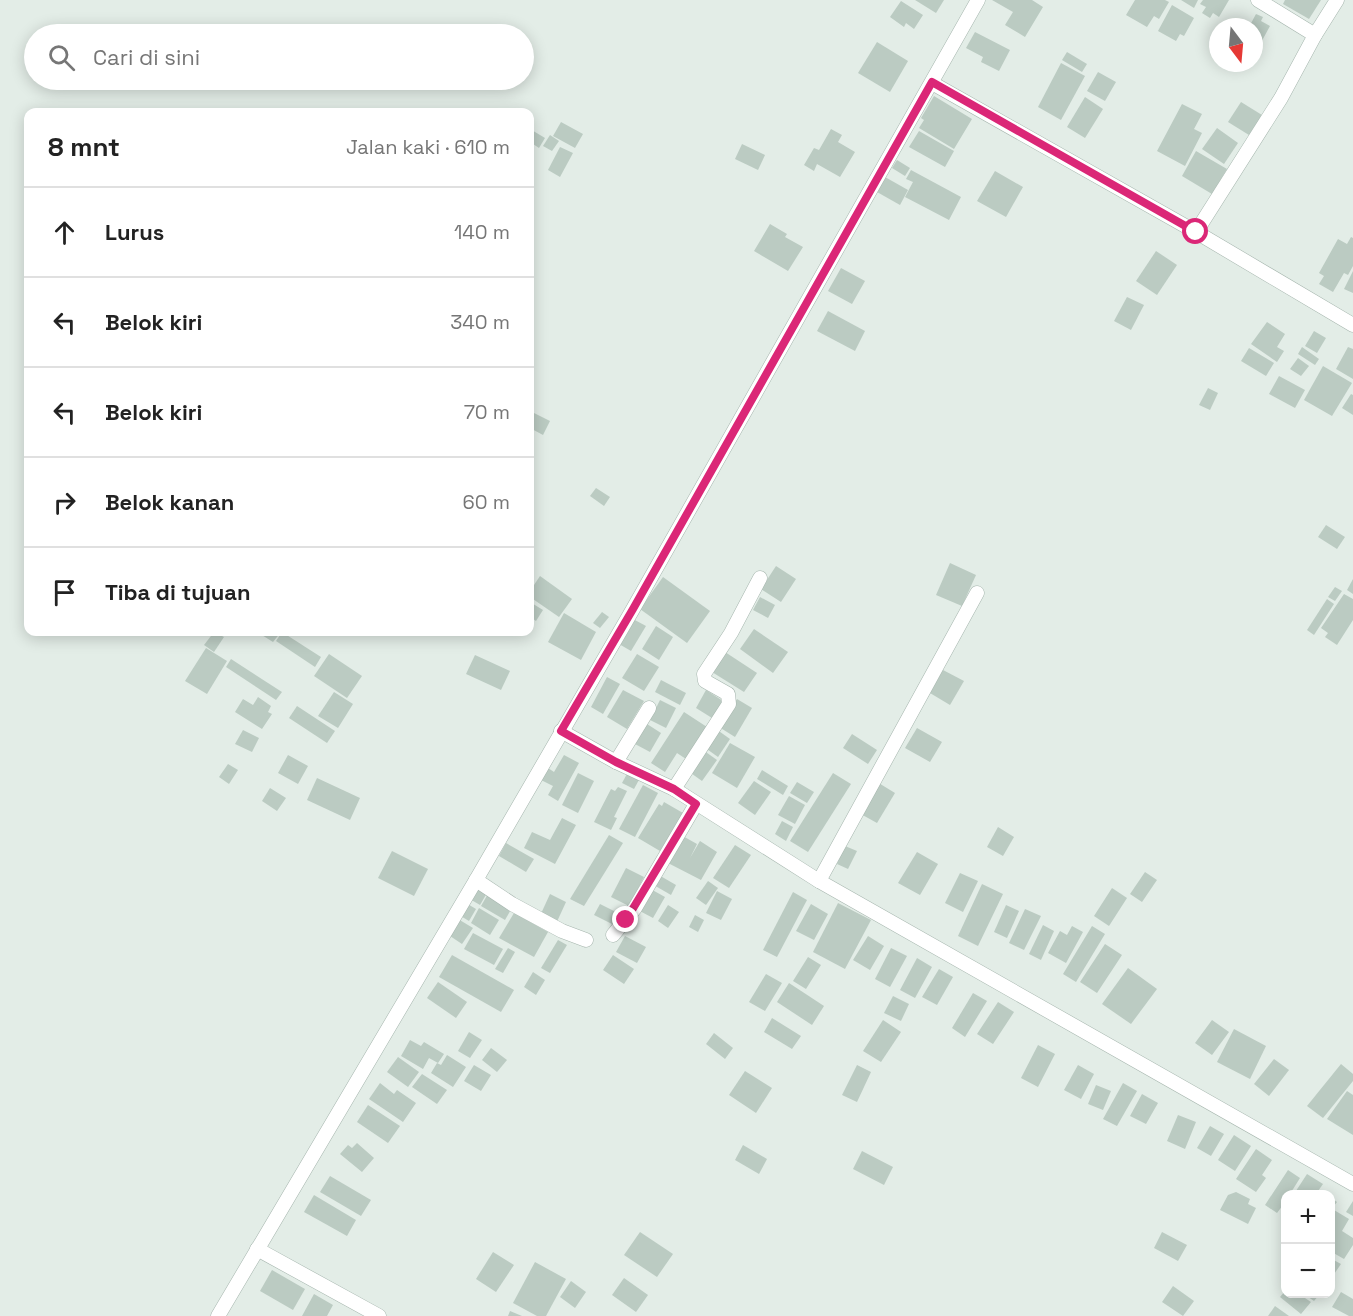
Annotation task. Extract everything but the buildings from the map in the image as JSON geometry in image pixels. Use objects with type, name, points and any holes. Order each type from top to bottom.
[{"type":"street","points":[[218,1316],[633,609],[978,0]]},
{"type":"street","points":[[1258,0],[1315,35]]},
{"type":"street","points":[[1196,232],[1281,98],[1337,0]]},
{"type":"street","points":[[932,82],[1196,232],[1353,325]]},
{"type":"street","points":[[674,789],[729,704],[728,694],[705,681],[704,674],[731,633],[760,578]]},
{"type":"street","points":[[819,881],[977,593]]},
{"type":"street","points":[[616,762],[648,708]]},
{"type":"street","points":[[561,731],[616,762],[674,789],[819,881],[1353,1184]]},
{"type":"street","points":[[613,935],[635,908],[696,804]]},
{"type":"street","points":[[476,880],[512,904],[562,931],[586,940]]},
{"type":"street","points":[[256,1249],[380,1316]]},
{"type":"route","points":[[626,920],[696,804],[674,789],[616,762],[561,731],[633,609],[932,82],[1196,232]]}]
